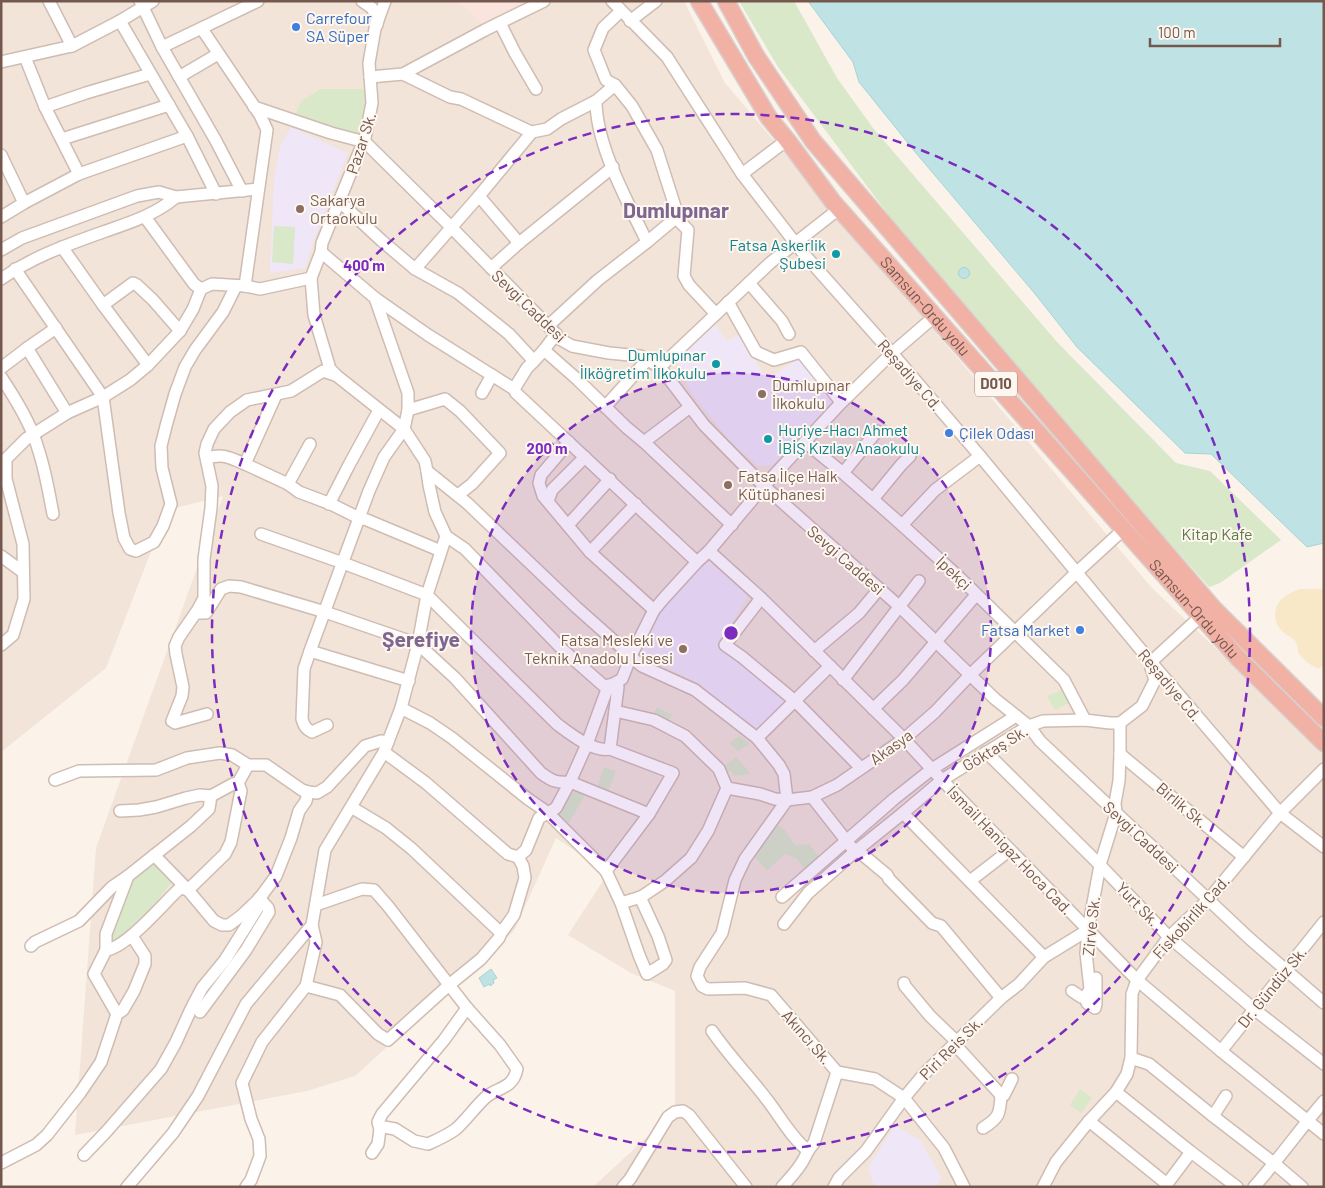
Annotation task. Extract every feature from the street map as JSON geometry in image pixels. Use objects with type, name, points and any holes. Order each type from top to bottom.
[{"type":"highway","name":"Samsun-Ordu yolu","points":[[699,1],[769,118],[840,208],[1238,658],[1324,743]]},
{"type":"highway","name":"Samsun-Ordu yolu","points":[[726,1],[756,56],[813,141],[1214,610],[1324,718]]},
{"type":"street","points":[[49,1],[72,46]]},
{"type":"street","points":[[162,46],[258,1]]},
{"type":"street","points":[[362,1],[372,8],[377,19]]},
{"type":"street","name":"Pazar Sk.","points":[[311,278],[364,142],[374,102],[371,66],[377,19],[385,1]]},
{"type":"street","points":[[371,76],[403,74],[544,1]]},
{"type":"street","name":"Reşadiye Cd.","points":[[612,1],[667,57],[742,174],[795,243],[980,456],[1076,573],[1280,813],[1324,847]]},
{"type":"street","points":[[630,21],[656,1]]},
{"type":"street","points":[[3,58],[26,57],[72,46],[120,21],[145,3],[162,46],[242,191]]},
{"type":"street","points":[[514,389],[527,368],[544,350],[552,330],[598,280],[678,216],[657,150],[632,106],[615,85],[606,80],[594,50],[603,28],[621,11]]},
{"type":"street","points":[[120,21],[187,136],[216,194]]},
{"type":"street","points":[[500,23],[536,89]]},
{"type":"street","points":[[15,269],[103,398],[124,538],[130,549],[136,551],[154,542],[163,526],[171,504],[162,468],[161,446],[170,410],[185,367],[241,286],[267,130],[202,28]]},
{"type":"street","points":[[180,77],[218,54]]},
{"type":"street","points":[[26,57],[45,108],[80,174]]},
{"type":"street","points":[[45,108],[86,93],[150,74]]},
{"type":"street","points":[[403,74],[450,97],[461,99],[532,132],[547,129],[561,119],[596,101],[615,85]]},
{"type":"street","points":[[596,101],[597,118],[604,145],[647,242]]},
{"type":"street","points":[[62,139],[169,105]]},
{"type":"street","points":[[254,107],[364,142]]},
{"type":"street","points":[[415,269],[532,132]]},
{"type":"street","points":[[1,217],[80,174],[187,136]]},
{"type":"street","points":[[742,174],[787,140]]},
{"type":"street","name":"Sevgi Caddesi","points":[[364,142],[451,227],[558,338],[572,346],[609,353],[640,356],[660,367],[704,425],[764,486],[900,607],[995,699],[1030,726],[1040,741],[1116,814],[1285,970],[1324,1003]]},
{"type":"street","points":[[1,155],[24,203]]},
{"type":"street","points":[[491,268],[613,168]]},
{"type":"street","points":[[1,250],[22,238],[138,196],[159,192],[176,197],[258,190]]},
{"type":"street","points":[[479,196],[520,244]]},
{"type":"street","points":[[1,279],[15,269],[46,253],[145,217],[176,197]]},
{"type":"street","points":[[340,202],[415,269],[458,293],[509,334],[534,362]]},
{"type":"street","points":[[660,367],[770,263],[840,208]]},
{"type":"street","points":[[145,217],[194,284],[201,289]]},
{"type":"street","points":[[676,218],[688,230],[684,276],[689,285],[716,314]]},
{"type":"street","points":[[62,247],[148,365]]},
{"type":"street","points":[[321,252],[375,298],[514,389],[516,393],[697,562]]},
{"type":"street","points":[[1,645],[12,635],[24,599],[23,544],[6,479],[4,455],[67,413],[103,398],[130,380],[148,365],[180,331],[201,289],[212,284],[260,289],[311,278],[314,315],[330,369],[404,430],[425,461],[435,512],[446,536],[465,549],[563,650],[604,686],[622,679],[631,656],[654,610],[709,551],[764,486],[841,402],[891,354],[935,316]]},
{"type":"street","points":[[749,282],[782,321],[789,334]]},
{"type":"street","points":[[103,305],[133,283],[153,300],[180,331]]},
{"type":"street","points":[[326,725],[312,732],[303,725],[304,669],[369,491],[384,457],[404,430],[408,410],[408,393],[375,298]]},
{"type":"street","points":[[728,302],[756,352],[774,360],[801,352],[841,402]]},
{"type":"street","points":[[1,368],[56,328]]},
{"type":"street","points":[[27,348],[67,413]]},
{"type":"street","points":[[544,350],[732,525]]},
{"type":"street","points":[[605,407],[648,359]]},
{"type":"street","points":[[208,714],[175,723],[172,721],[182,696],[183,686],[175,646],[204,598],[204,559],[212,486],[206,458],[207,444],[214,429],[230,412],[247,400],[291,391],[323,371],[337,376]]},
{"type":"street","points":[[482,392],[492,375]]},
{"type":"street","points":[[1,377],[18,404],[33,434],[47,481],[53,514]]},
{"type":"street","points":[[246,464],[276,395]]},
{"type":"street","points":[[408,410],[445,399],[500,453],[472,484],[458,495]]},
{"type":"street","points":[[644,442],[690,407]]},
{"type":"street","points":[[329,504],[379,410]]},
{"type":"street","points":[[843,473],[877,431]]},
{"type":"street","points":[[569,442],[541,475],[539,483],[543,496],[590,552],[654,610]]},
{"type":"street","name":"İpekçi","points":[[805,442],[902,525],[1064,680],[1085,720]]},
{"type":"street","points":[[288,484],[310,444]]},
{"type":"street","points":[[206,458],[218,455],[246,464],[288,484],[300,492],[441,551]]},
{"type":"street","points":[[873,499],[910,456]]},
{"type":"street","points":[[902,525],[935,490],[980,456]]},
{"type":"street","points":[[548,501],[552,490],[586,457]]},
{"type":"street","points":[[427,471],[467,503],[576,608],[642,666],[695,690],[757,738],[784,774],[787,800]]},
{"type":"street","points":[[568,525],[610,479]]},
{"type":"street","points":[[590,552],[636,504]]},
{"type":"street","name":"Akasya","points":[[727,788],[787,800],[812,797],[837,785],[904,739],[935,712],[1014,632],[1124,529]]},
{"type":"street","points":[[261,534],[427,595],[557,724],[573,736],[587,744],[607,750],[610,749],[673,773],[649,814],[606,870]]},
{"type":"street","points":[[246,1187],[260,1156],[258,1139],[242,1083],[262,1042],[306,986],[316,942],[312,925],[326,850],[386,747],[401,708],[418,644],[427,595],[446,536]]},
{"type":"street","name":"İsmail Hanigaz Hoca Cad.","points":[[709,551],[761,598],[904,739],[1137,980],[1220,1051],[1324,1134]]},
{"type":"street","points":[[1,556],[23,572]]},
{"type":"street","points":[[843,680],[920,582]]},
{"type":"street","points":[[196,614],[206,613],[221,589],[229,586],[241,586],[418,644],[455,678],[541,773],[552,781],[570,782],[649,814]]},
{"type":"street","points":[[814,651],[859,613],[879,589]]},
{"type":"street","points":[[873,709],[903,680],[976,594]]},
{"type":"street","points":[[761,598],[725,645],[796,701],[861,768]]},
{"type":"street","points":[[1120,723],[1142,706],[1155,680],[1151,662],[1201,616]]},
{"type":"street","points":[[310,651],[409,681]]},
{"type":"street","points":[[757,738],[830,666]]},
{"type":"street","points":[[610,749],[618,687],[612,684]]},
{"type":"street","points":[[518,857],[526,850],[539,818],[556,808],[587,744],[606,692],[612,684]]},
{"type":"street","points":[[401,708],[430,723],[452,738],[547,812],[606,870],[621,903],[647,974],[666,960],[658,936],[640,897]]},
{"type":"street","points":[[615,711],[654,720],[685,736],[719,769],[727,788],[708,831],[691,858],[665,881],[640,897],[621,903]]},
{"type":"street","name":"Göktaş Sk.","points":[[782,897],[894,799],[932,769],[1016,716]]},
{"type":"street","name":"Göktaş Sk.","points":[[784,924],[808,893],[857,850],[942,780],[986,752],[1030,726],[1043,721],[1085,720],[1110,724],[1120,723]]},
{"type":"street","name":"Zirve Sk.","points":[[1085,996],[1090,989],[1086,953],[1088,930],[1100,865],[1116,814],[1119,781],[1120,723]]},
{"type":"street","points":[[55,780],[79,771],[156,770],[187,758],[220,753],[232,755],[248,765],[266,765],[302,790],[317,793],[327,787],[365,746],[380,741],[508,854],[518,857],[523,866],[525,878],[514,915],[499,938],[481,959],[388,1040],[378,1034],[340,995],[306,986]]},
{"type":"street","name":"Yurt Sk.","points":[[986,752],[1170,936],[1254,1009],[1324,1064]]},
{"type":"street","name":"Birlik Sk.","points":[[1120,754],[1244,857]]},
{"type":"street","points":[[120,811],[156,808],[186,798],[200,795],[211,796],[238,783],[248,765]]},
{"type":"street","name":"Fiskobirlik Cad.","points":[[1044,1186],[1056,1162],[1089,1121],[1116,1092],[1127,1074],[1130,1058],[1132,994],[1137,980],[1170,936],[1209,899],[1280,813],[1324,769]]},
{"type":"street","points":[[188,890],[225,854],[231,842],[241,791],[238,783]]},
{"type":"street","points":[[84,1155],[161,1069],[202,988],[225,960],[276,876],[299,811],[306,801],[308,792]]},
{"type":"street","points":[[31,946],[35,942],[78,920],[112,887],[191,826],[209,809],[211,796]]},
{"type":"street","points":[[812,797],[852,848],[887,875],[932,923],[941,926],[1001,998]]},
{"type":"street","name":"Akıncı Sk.","points":[[787,800],[745,859],[735,880],[722,933],[700,967],[697,976],[702,986],[708,990],[745,988],[771,995],[837,1072],[875,1079],[904,1098],[944,1148],[964,1187]]},
{"type":"street","points":[[351,807],[386,828],[412,849],[501,933]]},
{"type":"street","points":[[903,813],[1044,957]]},
{"type":"street","points":[[970,881],[1010,850]]},
{"type":"street","points":[[154,855],[188,890],[214,921],[222,926],[229,925],[261,899]]},
{"type":"street","points":[[117,1014],[94,974],[106,950],[106,934],[128,876]]},
{"type":"street","points":[[106,950],[111,950],[132,936],[178,890],[182,888],[188,890]]},
{"type":"street","points":[[316,905],[362,889],[374,890],[467,1008],[500,1045],[517,1069],[515,1076],[504,1088],[488,1096],[456,1129],[428,1144],[414,1141],[396,1129],[384,1127],[380,1130]]},
{"type":"street","points":[[200,1012],[246,950],[269,912],[261,899]]},
{"type":"street","name":"Dr. Gündüz Sk.","points":[[1220,1051],[1285,970],[1319,936],[1324,922]]},
{"type":"street","points":[[127,1187],[173,1133],[198,1096],[246,1004],[312,925]]},
{"type":"street","name":"Piri Reis Sk.","points":[[834,1187],[839,1178],[866,1151],[904,1098],[924,1074],[1001,998],[1019,984],[1044,957],[1088,930]]},
{"type":"street","points":[[1,1163],[36,1145],[48,1135],[101,1062],[117,1014],[123,1010],[134,991],[145,964],[145,956],[132,936]]},
{"type":"street","points":[[1072,991],[1081,997],[1085,996],[1087,1003],[1095,1008],[1095,967]]},
{"type":"street","points":[[904,983],[930,1016],[957,1042],[959,1049],[1001,1095],[1001,1106],[996,1120],[984,1128]]},
{"type":"street","points":[[372,1154],[378,1144],[380,1130],[378,1122],[382,1114],[444,1040],[467,1008]]},
{"type":"street","points":[[712,1031],[723,1048],[767,1100],[800,1144],[807,1150]]},
{"type":"street","points":[[1130,1058],[1149,1064],[1302,1187]]},
{"type":"street","points":[[782,1187],[792,1176],[805,1157],[807,1150],[814,1143],[837,1072]]},
{"type":"street","points":[[1001,1095],[1004,1096],[1012,1078]]},
{"type":"street","points":[[1116,1092],[1237,1187]]},
{"type":"street","points":[[1213,1116],[1226,1096]]},
{"type":"street","points":[[1254,1187],[1275,1164],[1324,1101]]},
{"type":"street","points":[[623,1187],[668,1118],[675,1112],[683,1111],[689,1115],[746,1187]]},
{"type":"street","points":[[1089,1121],[1167,1184],[1191,1152]]},
{"type":"shaded area","points":[[1,1],[684,1],[725,83],[1152,588],[1324,751],[1324,1187],[593,1187],[675,1111],[675,991],[631,973],[568,935],[608,873],[556,838],[514,931],[355,1076],[307,1091],[75,1135],[96,848],[223,496],[167,510],[106,668],[1,752]]},
{"type":"shaded area","points":[[457,1],[525,1],[482,23]]},
{"type":"shaded area","name":"Sakarya Ortaokulu","points":[[291,127],[348,153],[305,268],[270,273],[274,178],[280,146]]},
{"type":"shaded area","name":"Dumlupınar İlkokulu","points":[[715,324],[727,341],[741,334],[763,374],[773,375],[801,357],[835,399],[773,465],[758,466],[730,441],[689,390],[681,372],[677,362]]},
{"type":"shaded area","name":"Fatsa Mesleki ve Teknik Anadolu Lisesi","points":[[711,560],[712,564],[748,596],[719,645],[791,701],[757,732],[698,683],[639,654],[644,638],[659,610],[700,567]]},
{"type":"shaded area","points":[[895,1125],[921,1141],[942,1179],[936,1187],[878,1187],[873,1183],[868,1168]]},
{"type":"green space","name":"Kitap Kafe","points":[[739,1],[794,1],[837,78],[873,128],[1057,342],[1176,463],[1210,471],[1281,540],[1220,583],[1209,587],[1069,430],[923,261],[778,67]]},
{"type":"green space","points":[[321,89],[364,89],[368,101],[361,135],[295,115],[301,101]]},
{"type":"green space","points":[[274,226],[295,227],[293,264],[272,262]]},
{"type":"green space","points":[[1064,689],[1069,698],[1069,703],[1055,710],[1047,696]]},
{"type":"green space","points":[[657,707],[672,715],[666,723],[653,716]]},
{"type":"green space","points":[[739,736],[750,744],[738,751],[729,743]]},
{"type":"green space","points":[[736,757],[750,774],[734,776],[731,771],[724,773],[722,768]]},
{"type":"green space","points":[[604,767],[616,771],[607,794],[596,790]]},
{"type":"green space","points":[[577,790],[586,794],[567,826],[557,817],[571,795]]},
{"type":"green space","points":[[777,824],[785,830],[795,845],[809,844],[820,858],[806,871],[797,859],[785,854],[767,871],[753,855]]},
{"type":"green space","points":[[155,860],[173,880],[150,910],[123,936],[108,943],[135,875]]},
{"type":"green space","points":[[1080,1089],[1092,1098],[1081,1113],[1070,1105]]},
{"type":"sand","points":[[1300,589],[1324,589],[1324,665],[1318,669],[1308,663],[1298,653],[1296,642],[1283,632],[1276,620],[1275,615],[1279,602],[1287,595]]},
{"type":"water","points":[[808,1],[1324,1],[1324,543],[1307,547],[1211,454],[1185,453],[1077,347],[859,82],[853,62]]},
{"type":"water","points":[[964,267],[970,273],[964,279],[958,273]]},
{"type":"water","points":[[491,969],[497,978],[493,980],[494,983],[490,986],[489,984],[484,987],[479,978]]},
{"type":"place","name":"Carrefour SA Süper","points":[[296,27]]},
{"type":"place","name":"Sakarya Ortaokulu","points":[[300,209]]},
{"type":"place","name":"Fatsa Askerlik Şubesi","points":[[836,254]]},
{"type":"place","name":"Dumlupınar İlköğretim İlkokulu","points":[[716,364]]},
{"type":"place","name":"Dumlupınar İlkokulu","points":[[762,394]]},
{"type":"place","name":"Çilek Odası","points":[[949,433]]},
{"type":"place","name":"Huriye-Hacı Ahmet İBİŞ Kızılay Anaokulu","points":[[768,439]]},
{"type":"place","name":"Fatsa İlçe Halk Kütüphanesi","points":[[728,485]]},
{"type":"place","name":"Fatsa Market","points":[[1080,630]]},
{"type":"place","name":"Fatsa Mesleki ve Teknik Anadolu Lisesi","points":[[683,649]]},
{"type":"district","name":"Dumlupınar","points":[[676,211]]},
{"type":"district","name":"Şerefiye","points":[[421,640]]}]
